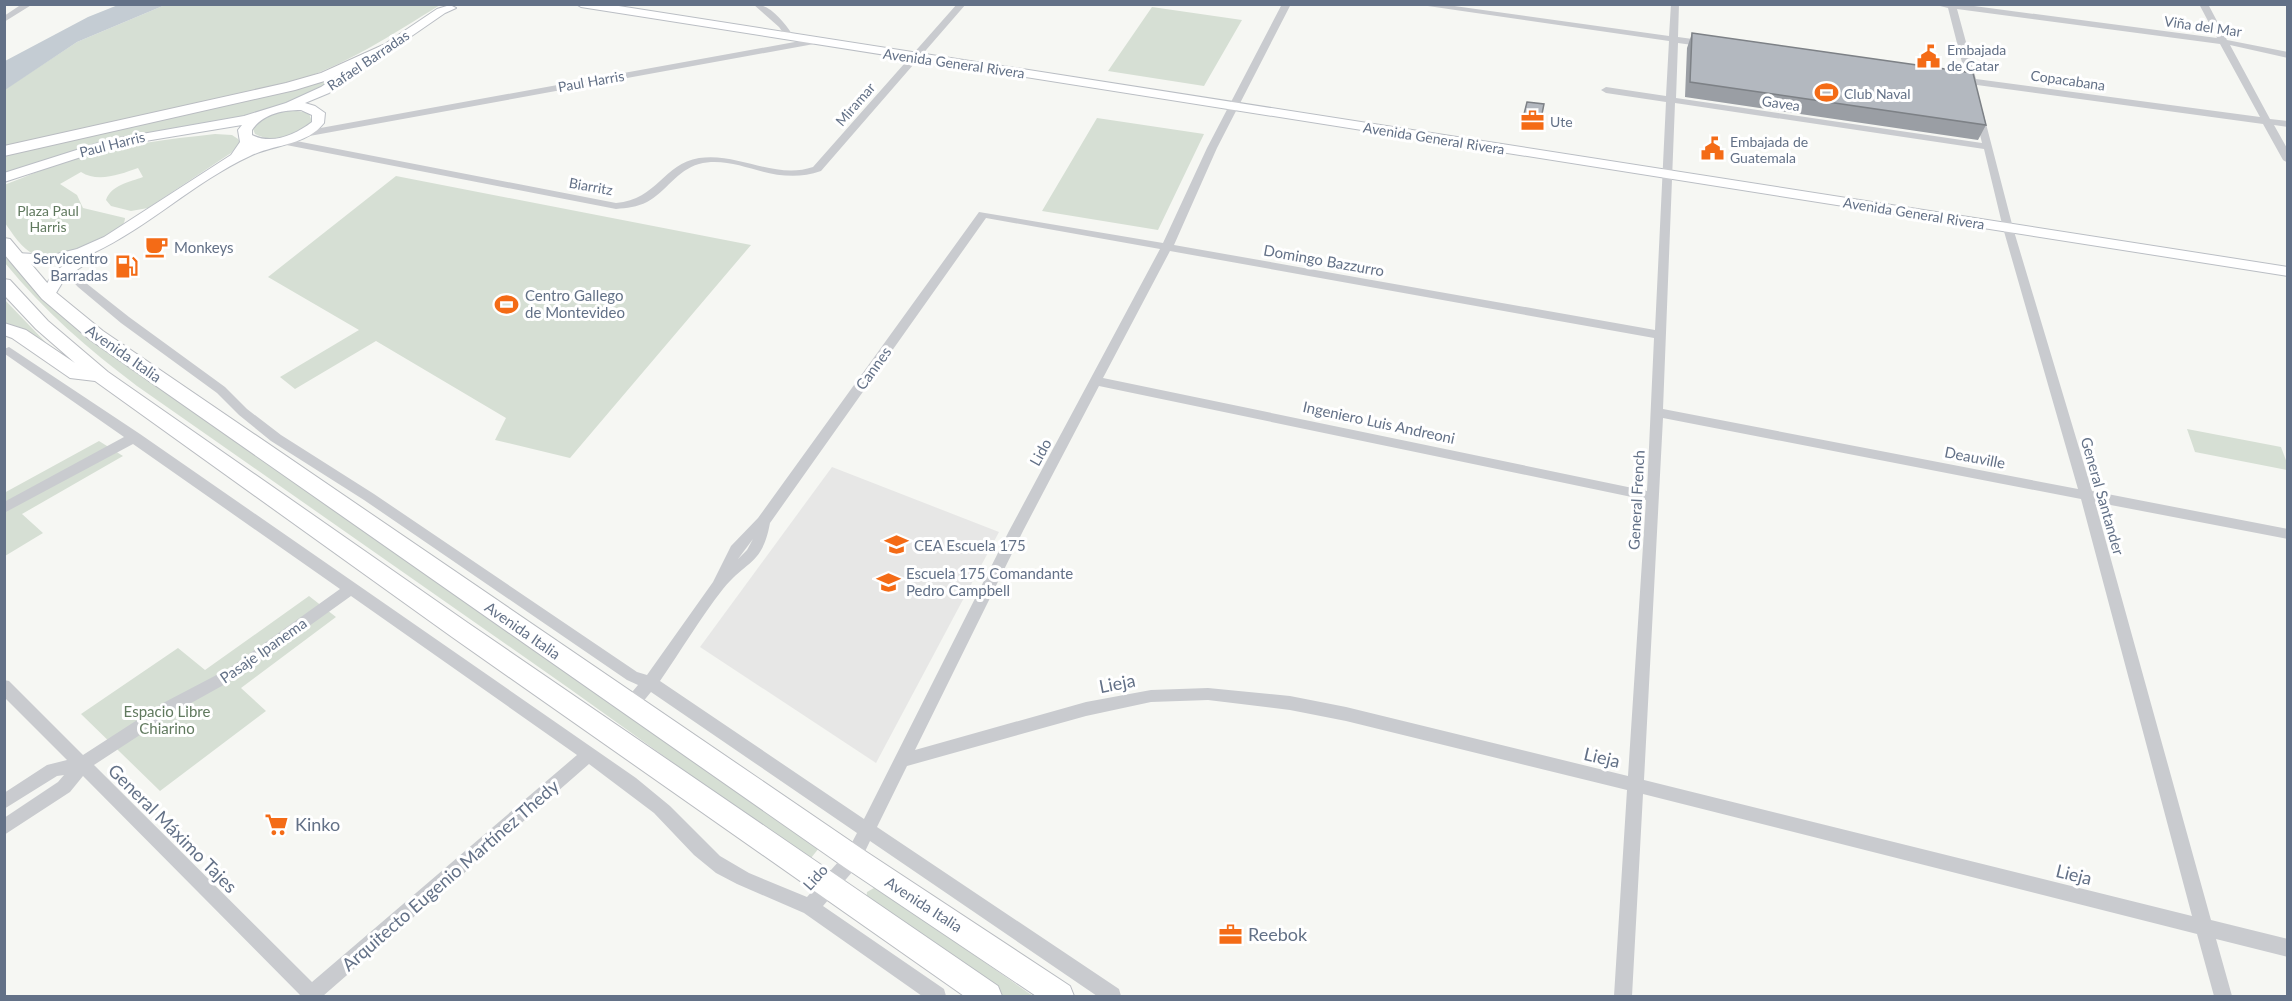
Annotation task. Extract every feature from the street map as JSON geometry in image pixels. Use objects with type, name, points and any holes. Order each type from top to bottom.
[{"type":"main road","name":"Avenida General Rivera","points":[[581,4],[811,42],[2288,272]]},
{"type":"main road","name":"Rafael Barradas","points":[[237,155],[247,142],[247,125],[258,117],[325,90],[383,49],[452,6]]},
{"type":"main road","name":"Rafael Barradas","points":[[48,295],[61,264],[99,250],[103,244],[237,155],[304,134],[312,129],[320,115],[320,106],[326,96],[452,6]]},
{"type":"main road","points":[[4,151],[290,87],[326,76],[383,49]]},
{"type":"main road","name":"Rafael Barradas","points":[[283,108],[309,107],[320,115]]},
{"type":"main road","name":"Paul Harris","points":[[4,180],[64,156],[124,140],[228,124],[258,117]]},
{"type":"main road","name":"Paul Harris","points":[[4,180],[75,156],[125,143],[211,132],[246,136]]},
{"type":"main road","name":"Rafael Barradas","points":[[246,136],[256,142],[276,142]]},
{"type":"main road","name":"Avenida Italia","points":[[4,243],[48,295],[96,335],[854,858],[1060,996]]},
{"type":"main road","points":[[16,257],[61,264]]},
{"type":"main road","name":"Avenida Italia","points":[[4,284],[42,326],[101,376],[460,630],[988,996]]},
{"type":"main road","points":[[4,329],[19,334],[78,374],[101,376]]},
{"type":"street","points":[[757,4],[782,25],[788,34],[786,38]]},
{"type":"street","name":"Miramar","points":[[817,169],[962,4]]},
{"type":"street","name":"Lido","points":[[810,907],[854,858],[1016,531],[1167,247],[1212,148],[1236,107],[1287,4]]},
{"type":"street","points":[[1418,4],[1719,45]]},
{"type":"street","name":"General French","points":[[1623,996],[1653,497],[1675,4]]},
{"type":"street","name":"Viña del Mar","points":[[1936,4],[2222,41],[2288,54]]},
{"type":"street","points":[[2203,4],[2288,160]]},
{"type":"street","name":"General Santander","points":[[1951,5],[2008,228],[2087,496],[2223,996]]},
{"type":"street","points":[[4,9],[25,7]]},
{"type":"street","points":[[4,20],[25,7]]},
{"type":"street","name":"Paul Harris","points":[[304,134],[811,42]]},
{"type":"street","name":"Copacabana","points":[[1949,78],[2288,124]]},
{"type":"street","name":"Gavea","points":[[1606,90],[1988,147]]},
{"type":"street","name":"Paul Harris","points":[[320,115],[341,122],[371,121]]},
{"type":"street","points":[[343,127],[331,135],[326,142],[331,148],[346,153]]},
{"type":"street","name":"Biarritz","points":[[276,142],[346,153],[616,206],[634,205],[647,199],[681,168],[698,160],[728,162],[801,174],[817,169]]},
{"type":"street","name":"Domingo Bazzurro","points":[[982,214],[1660,335]]},
{"type":"street","name":"Cannes","points":[[630,704],[650,683],[719,584],[752,554],[759,543],[763,522],[982,214]]},
{"type":"street","name":"Avenida Italia","points":[[61,264],[82,285],[125,320],[221,390],[243,412],[276,438],[369,497],[632,676],[650,683],[1112,996]]},
{"type":"street","points":[[9,351],[630,783],[669,816],[700,851],[720,867],[739,878],[789,896],[810,907],[937,996]]},
{"type":"street","name":"Ingeniero Luis Andreoni","points":[[1097,381],[1653,497]]},
{"type":"street","points":[[224,424],[243,412]]},
{"type":"street","name":"Deauville","points":[[1656,412],[2288,534]]},
{"type":"street","points":[[4,508],[135,437]]},
{"type":"street","name":"Pasaje Ipanema","points":[[81,764],[170,707],[233,673],[350,589]]},
{"type":"street","name":"General Máximo Tajes","points":[[4,686],[312,996]]},
{"type":"street","name":"Lieja","points":[[903,760],[1086,709],[1151,696],[1208,694],[1290,703],[1346,714],[1637,785],[2288,948]]},
{"type":"street","name":"Arquitecto Eugenio Martínez Thedy","points":[[312,996],[588,755]]},
{"type":"street","points":[[4,802],[53,770],[81,764]]},
{"type":"street","points":[[4,828],[64,787],[81,764]]},
{"type":"shaded area","points":[[118,5],[165,5],[77,42],[5,90],[5,61],[88,17]]},
{"type":"shaded area","points":[[832,467],[999,532],[876,763],[700,647]]},
{"type":"green space","points":[[165,5],[440,5],[349,59],[290,83],[5,147],[4,90],[77,42]]},
{"type":"green space","points":[[1152,7],[1242,20],[1204,86],[1108,71]]},
{"type":"green space","points":[[348,69],[316,93],[246,118],[121,138],[5,174],[5,153]]},
{"type":"green space","points":[[290,110],[309,113],[312,122],[293,135],[285,137],[270,138],[255,134],[253,129],[260,121]]},
{"type":"green space","points":[[1097,118],[1204,134],[1158,230],[1042,211]]},
{"type":"green space","name":"Plaza Paul Harris","points":[[215,134],[232,135],[240,142],[231,153],[148,208],[131,211],[111,206],[106,200],[116,187],[143,177],[138,168],[102,177],[81,172],[60,184],[77,195],[83,208],[125,218],[122,226],[101,240],[71,251],[34,254],[21,245],[5,223],[4,185],[62,162],[115,148]]},
{"type":"green space","name":"Centro Gallego de Montevideo","points":[[396,176],[751,245],[570,458],[495,440],[506,418],[376,341],[295,389],[280,377],[359,330],[268,277]]},
{"type":"green space","points":[[4,256],[59,312],[819,848],[811,858],[795,850],[570,689],[137,386],[101,358],[51,313],[5,263]]},
{"type":"green space","points":[[4,299],[53,350],[5,325]]},
{"type":"green space","points":[[2187,429],[2281,447],[2287,470],[2195,452]]},
{"type":"green space","points":[[99,441],[123,456],[22,514],[43,533],[5,556],[4,493]]},
{"type":"green space","name":"Espacio Libre Chiarino","points":[[309,596],[336,617],[241,688],[266,711],[160,791],[81,714],[178,648],[205,670]]},
{"type":"green space","points":[[878,888],[1033,996],[1000,996],[866,900],[867,892]]},
{"type":"building","name":"Club Naval","points":[[1692,33],[1973,73],[1986,125],[1690,82]]},
{"type":"building","points":[[1527,102],[1544,104],[1540,124],[1522,122]]},
{"type":"place","name":"Embajada de Catar","points":[[1929,57]]},
{"type":"place","name":"Club Naval","points":[[1826,93]]},
{"type":"place","name":"Ute","points":[[1532,121]]},
{"type":"place","name":"Embajada de Guatemala","points":[[1712,149]]},
{"type":"place","name":"Monkeys","points":[[156,247]]},
{"type":"place","name":"Servicentro Barradas","points":[[126,267]]},
{"type":"place","name":"Centro Gallego de Montevideo","points":[[507,304]]},
{"type":"place","name":"CEA Escuela 175","points":[[896,545]]},
{"type":"place","name":"Escuela 175 Comandante Pedro Campbell","points":[[888,582]]},
{"type":"place","name":"Kinko","points":[[277,824]]},
{"type":"place","name":"Reebok","points":[[1230,934]]}]
